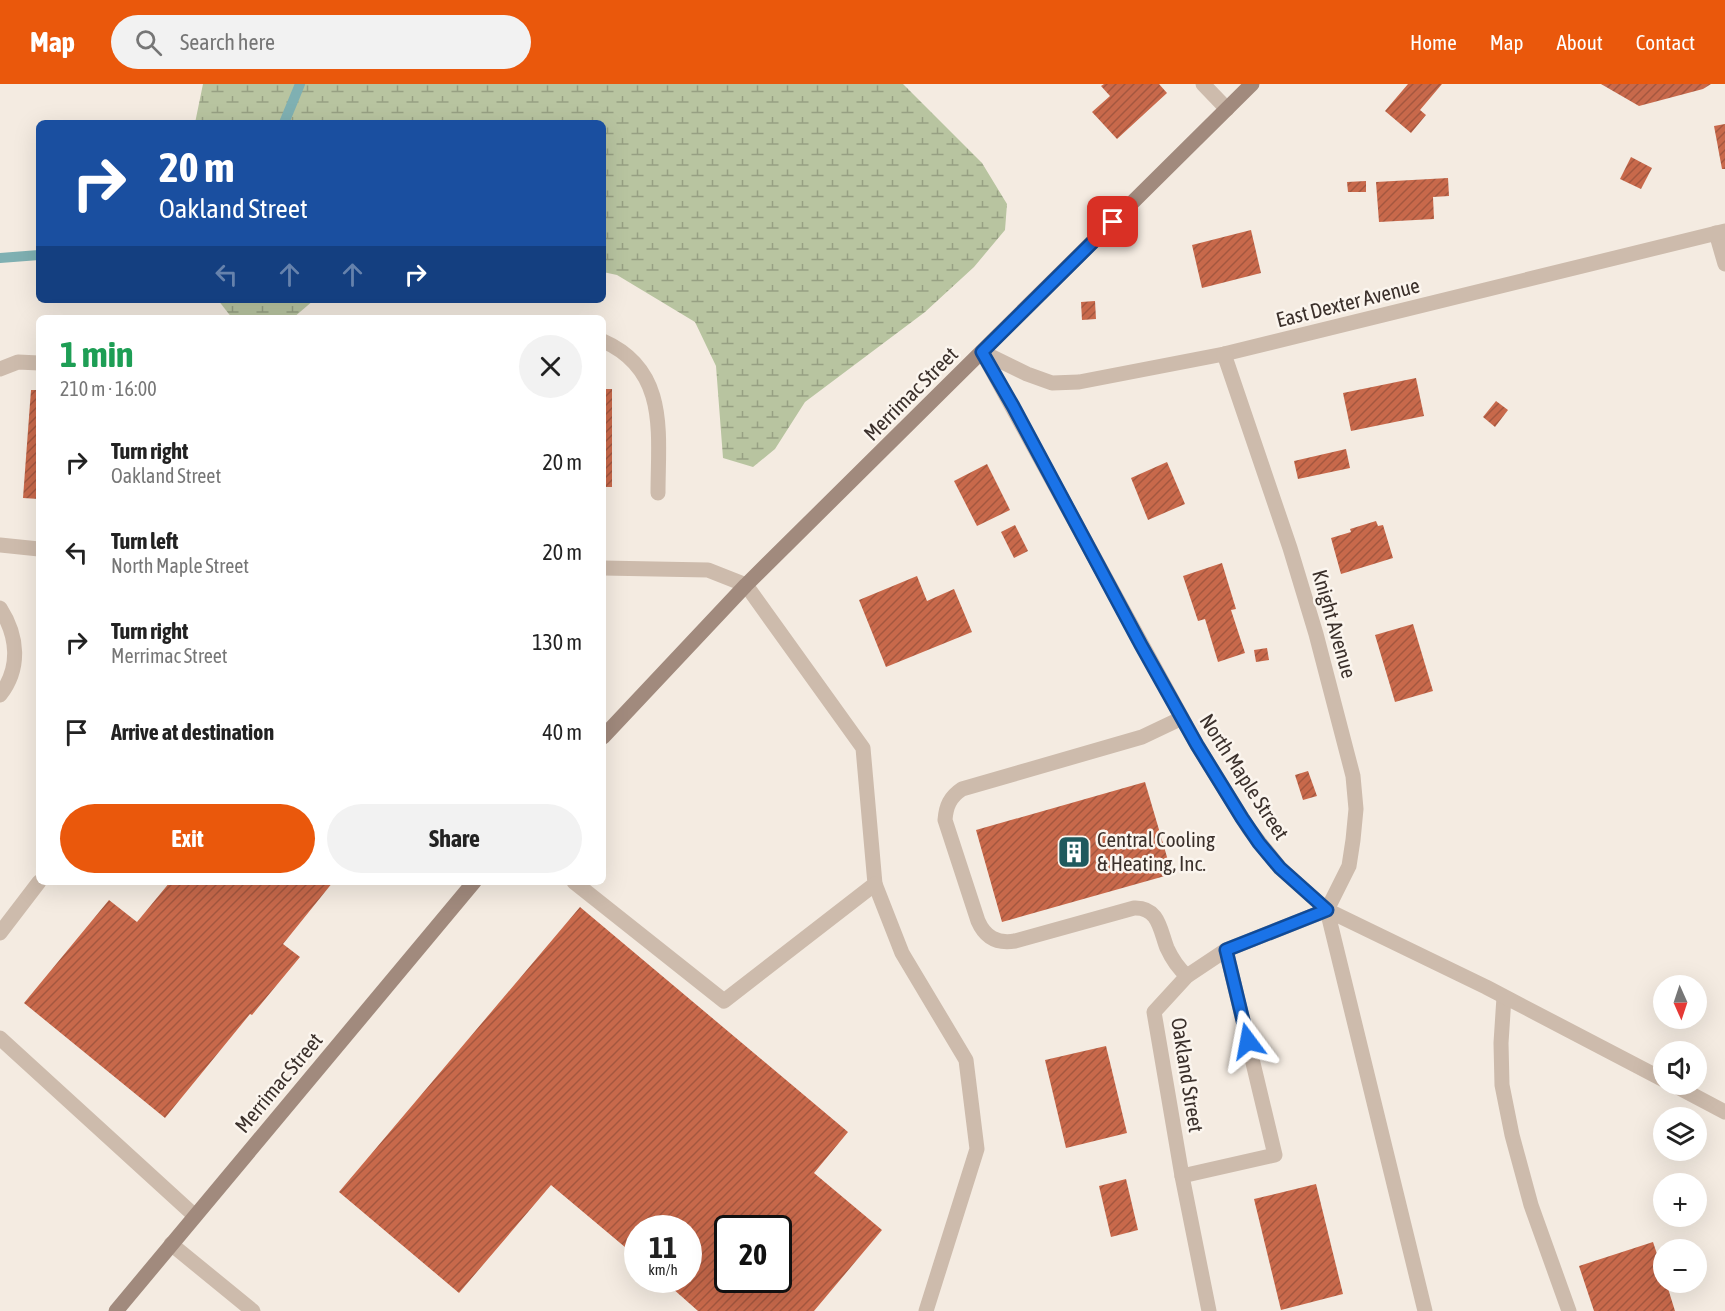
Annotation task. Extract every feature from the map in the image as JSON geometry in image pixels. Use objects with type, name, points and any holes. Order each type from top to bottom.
[{"type":"main road","name":"Merrimac Street","points":[[606,734],[746,585],[1252,84]]},
{"type":"main road","name":"Merrimac Street","points":[[116,1311],[471,885]]},
{"type":"street","points":[[1203,84],[1227,108]]},
{"type":"street","points":[[1721,232],[1725,264]]},
{"type":"street","name":"East Dexter Avenue","points":[[982,352],[1027,374],[1052,383],[1065,384],[1224,354],[1721,232]]},
{"type":"street","points":[[606,343],[633,361],[644,373],[651,388],[658,421],[658,494]]},
{"type":"street","name":"North Maple Street","points":[[982,352],[1202,754],[1259,843],[1293,880],[1327,910],[1504,997],[1653,1074]]},
{"type":"street","name":"Knight Avenue","points":[[1224,354],[1310,612],[1353,776],[1356,809],[1349,866],[1327,910]]},
{"type":"street","points":[[0,369],[18,362],[36,363]]},
{"type":"street","points":[[0,545],[36,549]]},
{"type":"street","points":[[606,568],[708,570],[746,585],[863,748],[876,884],[902,953],[966,1060],[977,1149],[926,1311]]},
{"type":"street","points":[[0,608],[11,626],[15,647],[13,667],[0,695]]},
{"type":"street","points":[[1182,718],[1142,737],[962,789],[949,802],[945,819],[978,921],[983,932],[992,939],[1003,942],[1015,941],[1142,908],[1152,912],[1157,918],[1173,960],[1187,976]]},
{"type":"street","points":[[578,885],[724,1001],[876,884]]},
{"type":"street","points":[[0,933],[37,885]]},
{"type":"street","points":[[1327,910],[1425,1311]]},
{"type":"street","name":"Oakland Street","points":[[1209,1311],[1182,1176],[1154,1012],[1187,976],[1226,950],[1327,910]]},
{"type":"street","points":[[1182,1176],[1275,1155],[1226,950]]},
{"type":"street","points":[[1504,997],[1501,1064],[1502,1085],[1510,1126],[1531,1205],[1569,1311]]},
{"type":"street","points":[[0,1038],[195,1216]]},
{"type":"street","points":[[1693,1095],[1725,1112]]},
{"type":"street","points":[[171,1244],[253,1311]]},
{"type":"green space","points":[[203,84],[903,84],[982,163],[1007,204],[1005,230],[974,267],[925,312],[805,402],[775,449],[753,467],[723,458],[716,366],[695,322],[617,275],[606,273],[606,120],[196,120]]},
{"type":"green space","points":[[220,303],[310,303],[296,315],[230,315]]},
{"type":"building","points":[[1104,84],[1159,84],[1167,93],[1117,139],[1092,112],[1110,96],[1101,86]]},
{"type":"building","points":[[1408,84],[1442,84],[1420,110],[1426,115],[1411,133],[1385,111]]},
{"type":"building","points":[[1601,84],[1711,84],[1703,89],[1639,106]]},
{"type":"building","points":[[1725,124],[1725,169],[1722,169],[1714,126]]},
{"type":"building","points":[[1631,157],[1652,168],[1641,189],[1620,179]]},
{"type":"building","points":[[1448,178],[1449,196],[1433,197],[1434,219],[1379,222],[1376,182]]},
{"type":"building","points":[[1366,181],[1366,192],[1348,192],[1347,182]]},
{"type":"building","points":[[1251,230],[1261,273],[1202,288],[1192,245]]},
{"type":"building","points":[[1095,301],[1096,319],[1082,320],[1081,302]]},
{"type":"building","points":[[1416,378],[1424,416],[1351,431],[1343,393]]},
{"type":"building","points":[[606,389],[612,389],[612,487],[606,487]]},
{"type":"building","points":[[31,390],[36,390],[36,499],[23,498]]},
{"type":"building","points":[[1496,401],[1508,410],[1495,427],[1483,417]]},
{"type":"building","points":[[1346,449],[1350,468],[1298,479],[1294,461]]},
{"type":"building","points":[[1167,462],[1185,504],[1148,520],[1131,478]]},
{"type":"building","points":[[987,464],[1010,510],[977,526],[954,481]]},
{"type":"building","points":[[1376,521],[1378,526],[1383,525],[1393,558],[1341,574],[1331,538]]},
{"type":"building","points":[[1015,525],[1028,551],[1014,558],[1001,532]]},
{"type":"building","points":[[1222,563],[1236,609],[1231,610],[1245,653],[1218,662],[1205,619],[1198,621],[1183,576]]},
{"type":"building","points":[[917,576],[927,601],[954,589],[972,632],[886,667],[859,600]]},
{"type":"building","points":[[1413,624],[1433,691],[1395,702],[1375,635]]},
{"type":"building","points":[[1267,648],[1269,660],[1256,662],[1254,650]]},
{"type":"building","points":[[1308,771],[1317,796],[1303,800],[1295,775]]},
{"type":"building","name":"Central Cooling & Heating, Inc.","points":[[1145,782],[1172,874],[1002,922],[976,830]]},
{"type":"building","points":[[168,885],[331,885],[283,944],[300,957],[165,1118],[24,1003],[109,900],[137,922]]},
{"type":"building","points":[[580,907],[848,1132],[814,1173],[882,1230],[814,1311],[698,1311],[678,1293],[702,1293],[702,1215],[624,1215],[624,1246],[551,1185],[459,1293],[339,1192]]},
{"type":"building","points":[[1106,1046],[1127,1133],[1066,1148],[1045,1060]]},
{"type":"building","points":[[1126,1179],[1138,1230],[1111,1237],[1099,1186]]},
{"type":"building","points":[[1316,1184],[1343,1294],[1281,1310],[1254,1199]]},
{"type":"building","points":[[1653,1242],[1653,1293],[1669,1293],[1675,1311],[1594,1311],[1579,1266]]},
{"type":"waterway","points":[[285,120],[300,84]]},
{"type":"waterway","points":[[0,258],[36,255]]},
{"type":"place","name":"Central Cooling & Heating, Inc.","points":[[1074,852]]},
{"type":"route","points":[[1113,222],[982,352],[1141,645],[1197,745],[1242,818],[1280,868],[1327,910],[1226,950],[1248,1041]]}]
